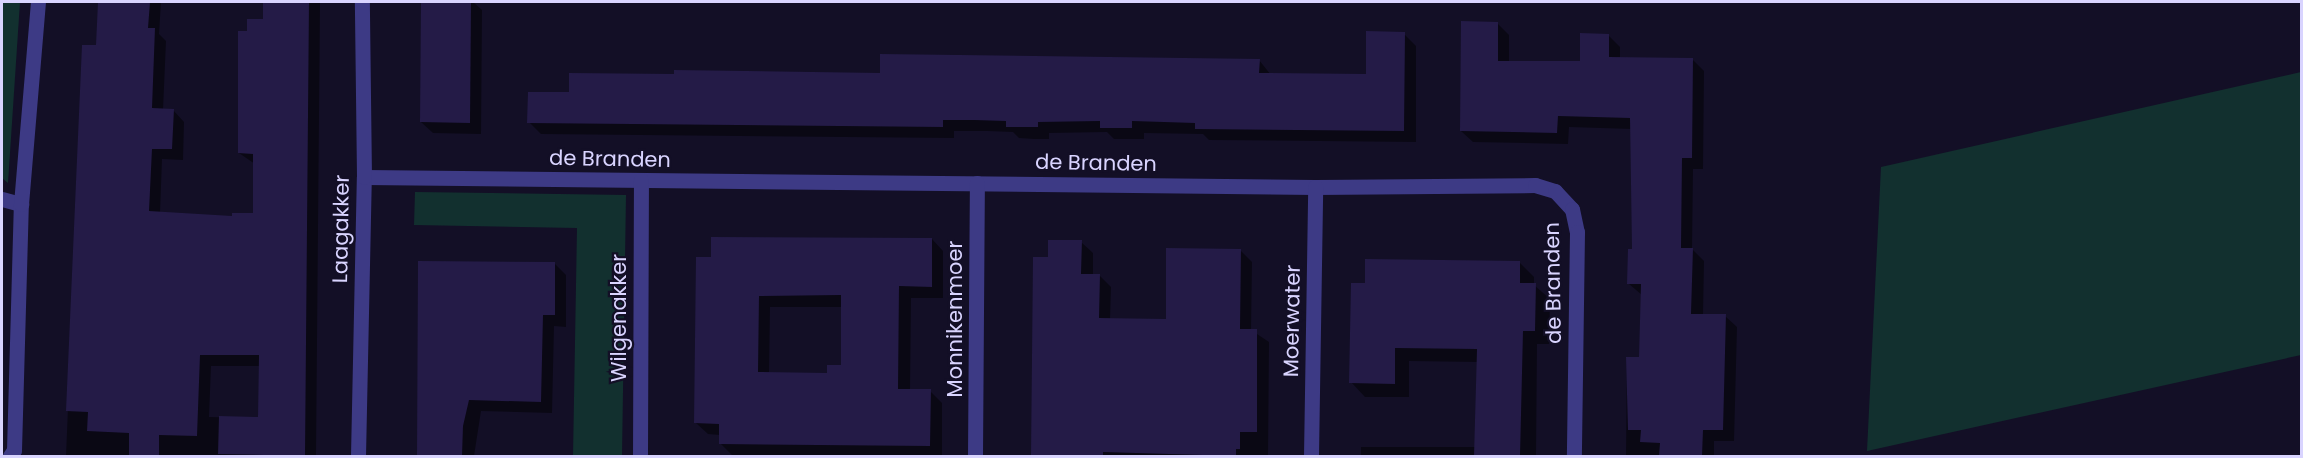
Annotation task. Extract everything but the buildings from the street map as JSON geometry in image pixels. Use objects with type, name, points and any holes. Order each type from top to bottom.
[{"type":"street","points":[[10,456],[14,450],[21,204],[38,2]]},
{"type":"street","name":"Laagakker","points":[[358,456],[364,177],[362,2]]},
{"type":"street","name":"de Branden","points":[[364,177],[1315,187],[1535,185],[1555,191],[1572,209],[1577,232],[1574,456]]},
{"type":"street","name":"Wilgenakker","points":[[639,456],[641,180]]},
{"type":"street","name":"Monnikenmoer","points":[[975,456],[977,183]]},
{"type":"street","name":"Moerwater","points":[[1311,456],[1315,187]]},
{"type":"street","points":[[2,199],[21,204]]},
{"type":"green space","points":[[2,2],[20,2],[8,183],[2,178]]},
{"type":"green space","points":[[2301,72],[2301,355],[1867,451],[1881,167]]},
{"type":"green space","points":[[415,192],[626,195],[622,456],[573,456],[577,228],[414,225]]}]
